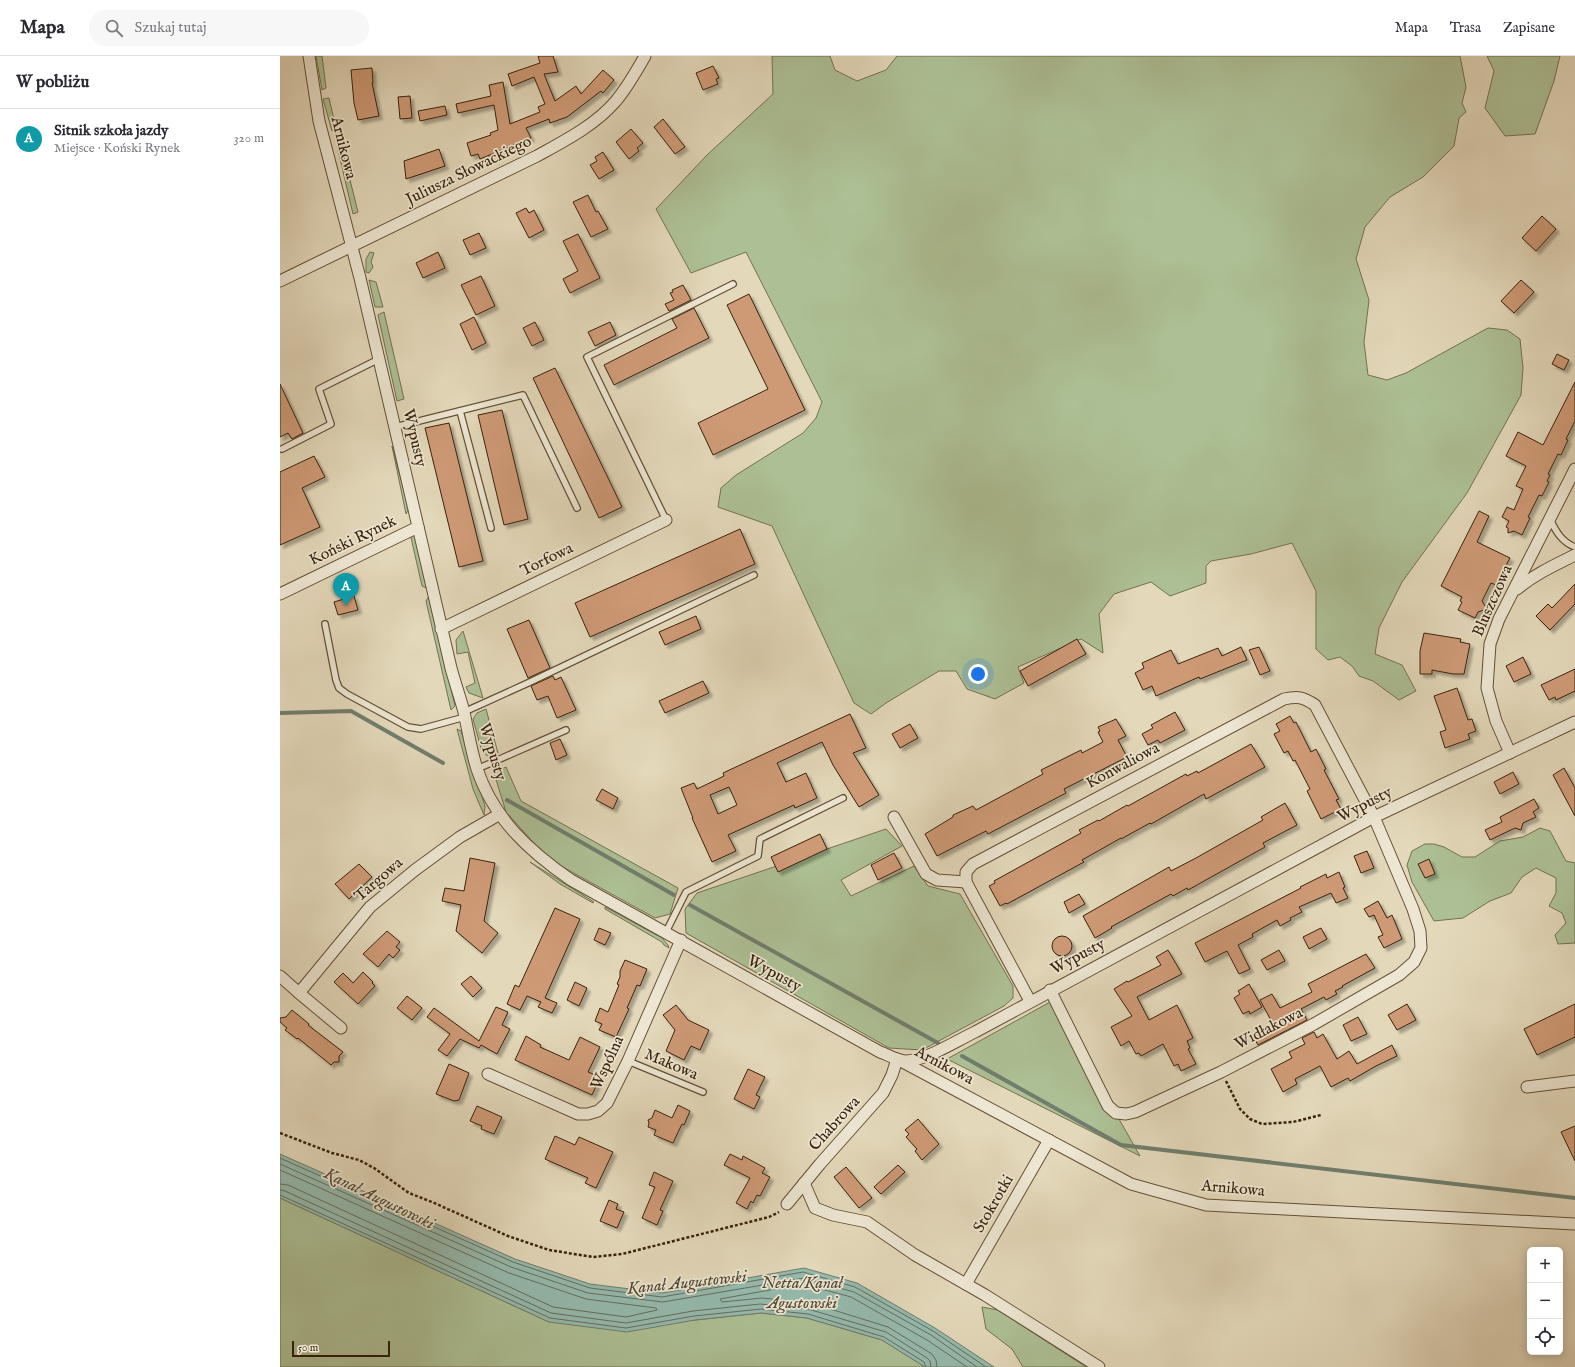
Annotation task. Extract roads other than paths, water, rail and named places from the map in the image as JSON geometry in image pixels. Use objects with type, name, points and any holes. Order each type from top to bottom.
[{"type":"street","name":"Arnikowa","points":[[309,56],[319,122],[352,246]]},
{"type":"street","name":"Juliusza Słowackiego","points":[[280,281],[537,156],[572,136],[600,117],[615,102],[630,83],[645,56]]},
{"type":"street","name":"Wypusty","points":[[352,246],[451,668],[477,769],[489,796],[500,814],[527,847],[546,863],[571,880],[880,1052],[897,1059],[907,1061],[922,1058],[975,1032],[1050,990],[1374,817],[1575,722]]},
{"type":"street","name":"Bluszczowa","points":[[1510,753],[1496,721],[1487,688],[1490,644],[1499,618],[1514,592],[1575,469]]},
{"type":"street","name":"Torfowa","points":[[442,628],[666,520]]},
{"type":"street","name":"Koński Rynek","points":[[280,594],[418,527]]},
{"type":"street","points":[[1514,592],[1528,580],[1575,555]]},
{"type":"street","name":"Konwaliowa","points":[[966,882],[966,872],[973,864],[1284,699],[1296,696],[1306,699],[1315,705],[1374,817]]},
{"type":"street","name":"Targowa","points":[[299,993],[370,907],[415,870],[460,838],[500,814]]},
{"type":"street","points":[[894,817],[926,874],[938,880],[966,882],[1030,1001]]},
{"type":"street","name":"Widłakowa","points":[[1050,990],[1108,1106],[1116,1113],[1126,1114],[1135,1112],[1221,1072],[1314,1024],[1399,975],[1414,962],[1421,948],[1420,932],[1413,909],[1374,817]]},
{"type":"street","name":"Wspólna","points":[[488,1074],[578,1114],[588,1114],[598,1111],[607,1103],[628,1060],[681,940]]},
{"type":"street","points":[[280,976],[341,1028]]},
{"type":"street","name":"Arnikowa","points":[[897,1059],[1130,1184],[1206,1205],[1575,1224]]},
{"type":"street","name":"Chabrowa","points":[[787,1204],[883,1093],[892,1076],[897,1059]]},
{"type":"street","points":[[1527,1087],[1575,1081]]},
{"type":"street","name":"Stokrotki","points":[[966,1284],[1049,1140]]},
{"type":"street","points":[[804,1183],[814,1208],[833,1215],[866,1222],[915,1255],[966,1284],[1099,1367]]},
{"type":"lane","points":[[666,520],[587,357],[733,284]]},
{"type":"lane","points":[[282,449],[331,424],[319,389],[379,359]]},
{"type":"lane","points":[[395,427],[523,395],[577,508]]},
{"type":"lane","points":[[460,411],[491,528]]},
{"type":"lane","points":[[1550,519],[1556,533],[1568,544],[1575,547]]},
{"type":"lane","points":[[325,624],[336,680],[339,688],[347,694],[408,727],[421,728],[464,715],[754,575]]},
{"type":"lane","points":[[477,769],[566,730]]},
{"type":"lane","points":[[666,932],[686,892],[758,856],[760,838],[843,798]]},
{"type":"lane","name":"Makowa","points":[[628,1060],[703,1092]]},
{"type":"water","name":"Netta/Kanał Agustowski","points":[[280,1154],[515,1259],[590,1284],[662,1293],[804,1268],[857,1283],[935,1328],[994,1367],[925,1367],[882,1340],[807,1318],[761,1313],[695,1320],[627,1332],[549,1322],[280,1198]]},
{"type":"waterway","points":[[280,713],[351,711],[443,763]]},
{"type":"waterway","points":[[507,800],[674,895]]},
{"type":"waterway","points":[[690,905],[938,1043]]},
{"type":"waterway","points":[[962,1056],[1121,1145],[1575,1198]]},
{"type":"place","name":"Sitnik szkoła jazdy","points":[[346,606]]},
{"type":"water label","name":"Kanał Augustowski","points":[[379,1199]]},
{"type":"water label","name":"Kanał Augustowski","points":[[687,1283]]}]
